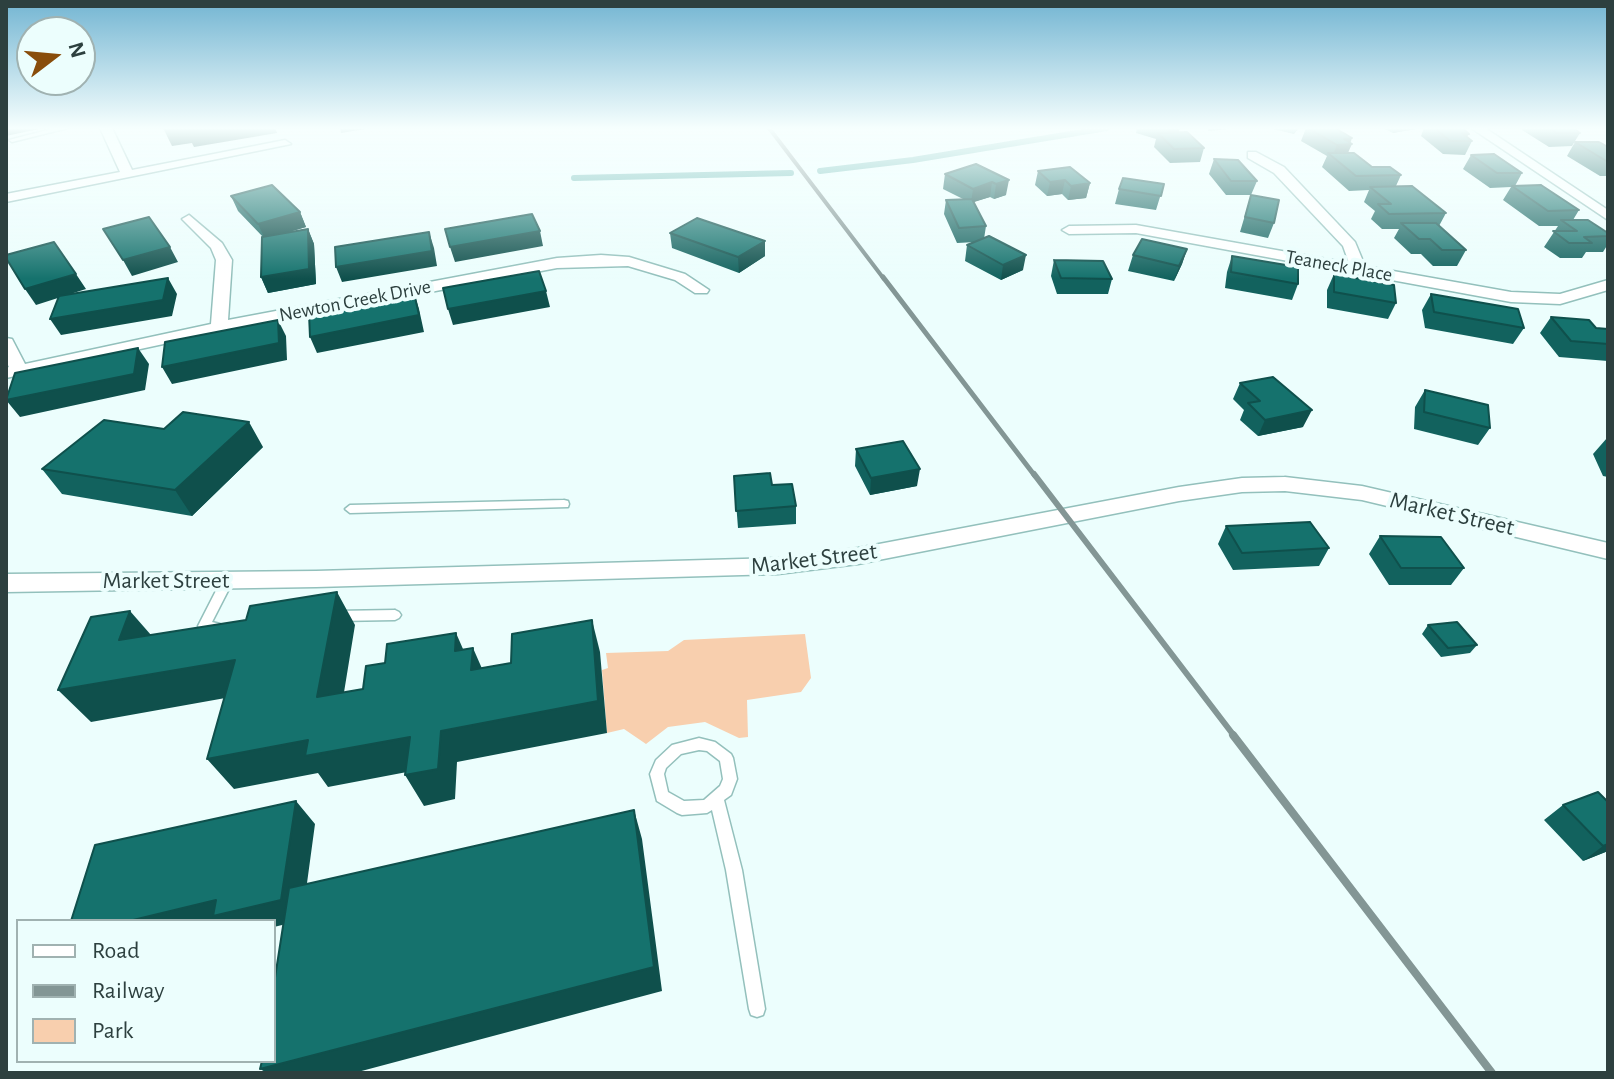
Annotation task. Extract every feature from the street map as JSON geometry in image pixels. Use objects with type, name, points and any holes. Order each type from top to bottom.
[{"type":"street","points":[[6,198],[101,178]]},
{"type":"street","points":[[1287,178],[1350,245],[1359,270]]},
{"type":"street","points":[[1552,178],[1608,216]]},
{"type":"street","points":[[189,219],[217,246],[224,260],[219,327]]},
{"type":"street","name":"Teaneck Place","points":[[1069,230],[1136,229],[1535,299],[1581,295],[1608,285]]},
{"type":"street","name":"Newton Creek Drive","points":[[12,371],[219,327],[577,260],[652,266],[680,277],[701,290]]},
{"type":"street","points":[[6,343],[12,371]]},
{"type":"street","name":"Market Street","points":[[6,583],[227,581],[778,566],[858,556],[1179,494],[1270,484],[1307,485],[1362,493],[1608,551]]},
{"type":"lane","points":[[350,509],[564,504]]},
{"type":"lane","points":[[227,581],[204,626],[228,624]]},
{"type":"lane","points":[[319,617],[395,615]]},
{"type":"lane","points":[[717,800],[695,809],[671,804],[658,786],[661,764],[677,749],[688,745],[710,746],[719,751],[730,768],[730,779],[717,800],[734,870],[757,1009]]},
{"type":"green space","points":[[805,634],[811,678],[801,692],[747,700],[748,737],[739,738],[705,722],[668,727],[646,744],[624,729],[607,733],[602,670],[608,668],[606,653],[668,651],[684,640]]},
{"type":"building","points":[[953,178],[1009,180],[996,184],[992,182],[973,189]]},
{"type":"building","points":[[1046,178],[1084,178],[1090,183],[1071,186],[1065,180],[1050,182]]},
{"type":"building","points":[[1123,178],[1164,184],[1161,196],[1119,189]]},
{"type":"building","points":[[1229,178],[1255,178],[1257,181],[1231,181]]},
{"type":"building","points":[[272,185],[300,212],[258,224],[231,196]]},
{"type":"building","points":[[1541,185],[1579,210],[1548,211],[1512,186]]},
{"type":"building","points":[[1412,186],[1446,213],[1389,214],[1378,204],[1391,204],[1370,187]]},
{"type":"building","points":[[1251,195],[1279,200],[1274,223],[1245,217]]},
{"type":"building","points":[[972,199],[986,226],[959,228],[946,200]]},
{"type":"building","points":[[532,214],[540,231],[450,247],[445,229]]},
{"type":"building","points":[[149,217],[170,247],[123,260],[103,229]]},
{"type":"building","points":[[697,218],[765,241],[738,257],[670,233]]},
{"type":"building","points":[[1561,220],[1588,220],[1608,236],[1584,237],[1592,243],[1569,243],[1553,231],[1577,231]]},
{"type":"building","points":[[1401,223],[1436,223],[1466,250],[1442,250],[1430,239],[1419,239]]},
{"type":"building","points":[[308,229],[309,269],[261,277],[262,237]]},
{"type":"building","points":[[429,232],[432,251],[336,267],[335,247]]},
{"type":"building","points":[[989,236],[1026,255],[1003,265],[967,245]]},
{"type":"building","points":[[1142,239],[1187,249],[1179,266],[1133,255]]},
{"type":"building","points":[[54,242],[76,274],[25,289],[6,255]]},
{"type":"building","points":[[1232,256],[1298,267],[1298,284],[1231,272]]},
{"type":"building","points":[[1054,260],[1103,261],[1112,279],[1061,278]]},
{"type":"building","points":[[539,271],[546,291],[448,309],[443,288]]},
{"type":"building","points":[[1334,274],[1394,285],[1396,303],[1334,292]]},
{"type":"building","points":[[168,278],[163,300],[50,319],[59,296]]},
{"type":"building","points":[[414,293],[419,315],[310,337],[309,314]]},
{"type":"building","points":[[1431,294],[1518,309],[1524,328],[1434,312]]},
{"type":"building","points":[[1551,317],[1589,320],[1596,328],[1608,329],[1608,344],[1571,341]]},
{"type":"building","points":[[278,320],[279,343],[162,367],[165,342]]},
{"type":"building","points":[[138,348],[134,374],[6,400],[15,373]]},
{"type":"building","points":[[1273,377],[1312,410],[1265,420],[1248,403],[1260,401],[1240,383]]},
{"type":"building","points":[[1425,390],[1488,405],[1490,428],[1424,412]]},
{"type":"building","points":[[183,412],[249,422],[175,490],[42,469],[104,420],[164,429]]},
{"type":"building","points":[[903,441],[920,469],[871,478],[856,449]]},
{"type":"building","points":[[770,473],[772,485],[792,484],[796,506],[736,511],[734,476]]},
{"type":"building","points":[[1310,522],[1329,548],[1242,553],[1226,526]]},
{"type":"building","points":[[1380,536],[1441,537],[1464,568],[1401,568]]},
{"type":"building","points":[[337,592],[317,697],[363,689],[366,666],[385,663],[387,644],[456,633],[455,651],[473,648],[471,670],[511,663],[512,634],[592,620],[598,701],[441,731],[438,769],[405,775],[410,737],[305,756],[308,740],[207,759],[235,660],[58,690],[91,617],[130,611],[119,640],[246,620],[250,606]]},
{"type":"building","points":[[1457,622],[1477,645],[1448,648],[1428,625]]},
{"type":"building","points":[[1598,792],[1608,802],[1608,844],[1603,846],[1563,805]]},
{"type":"building","points":[[296,801],[281,900],[213,916],[216,900],[137,919],[72,919],[95,845]]},
{"type":"building","points":[[634,810],[654,967],[260,1069],[262,1063],[276,1063],[276,971],[289,888]]},
{"type":"railway","points":[[807,178],[884,279]]},
{"type":"railway","points":[[883,277],[1035,476]]},
{"type":"railway","points":[[1034,474],[1235,737]]},
{"type":"railway","points":[[1233,735],[1492,1073]]}]
